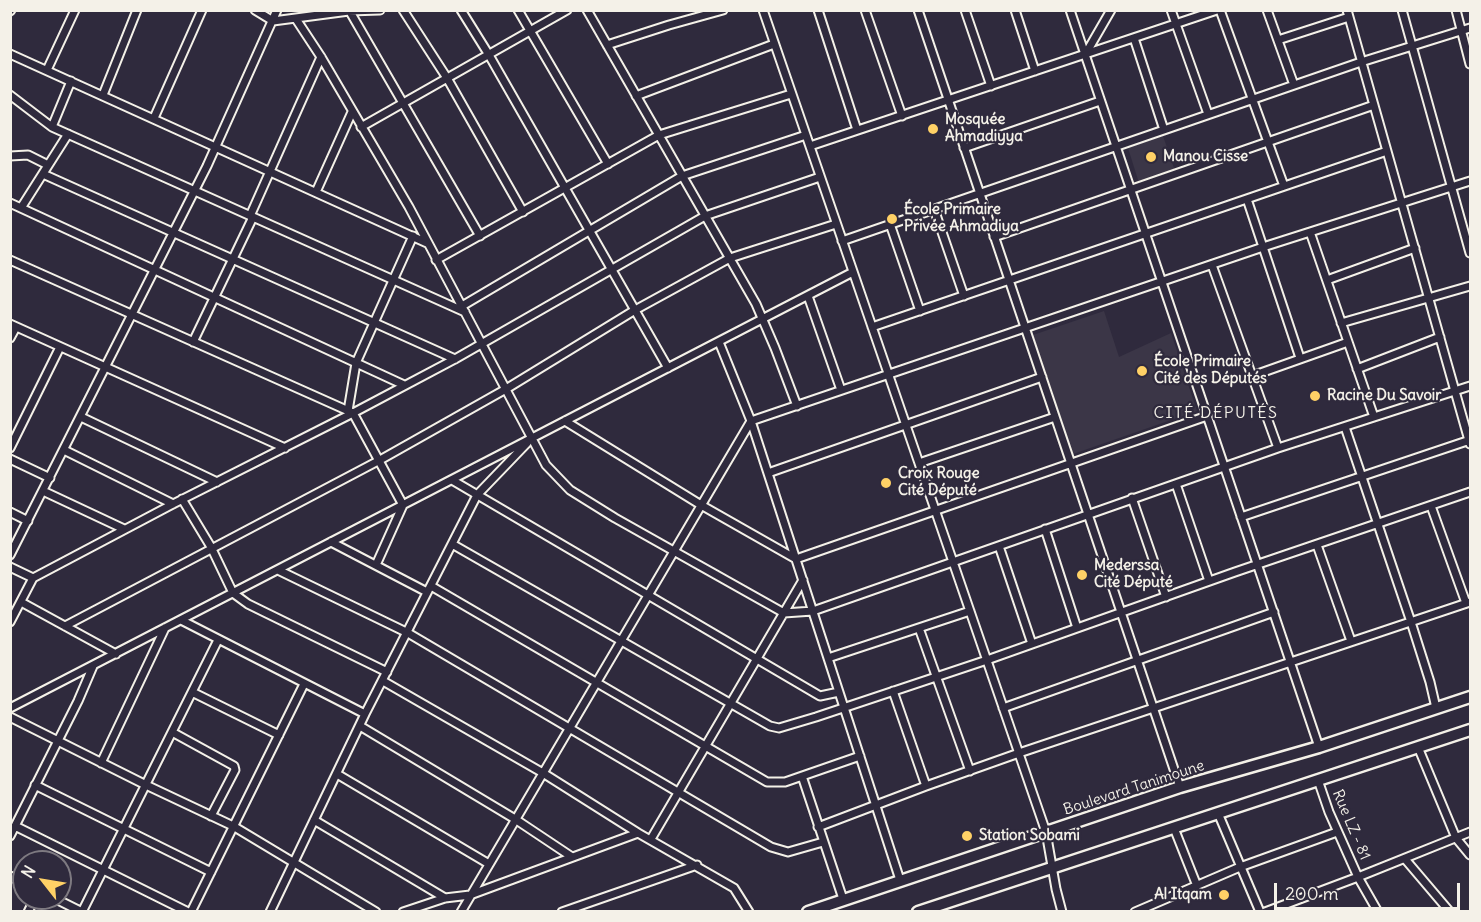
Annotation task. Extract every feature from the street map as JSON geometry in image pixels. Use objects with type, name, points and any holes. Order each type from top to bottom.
[{"type":"main road","name":"Boulevard Tanimoune","points":[[808,912],[1180,787],[1319,747],[1470,697]]},
{"type":"main road","points":[[918,912],[1470,730]]},
{"type":"street","points":[[47,70],[75,10]]},
{"type":"street","points":[[103,95],[137,10]]},
{"type":"street","points":[[154,118],[202,10]]},
{"type":"street","points":[[255,10],[273,21],[349,11],[380,10]]},
{"type":"street","points":[[10,555],[195,191],[277,10]]},
{"type":"street","points":[[403,10],[447,78],[523,212]]},
{"type":"street","points":[[461,10],[489,54],[668,368]]},
{"type":"street","points":[[518,10],[608,164]]},
{"type":"street","points":[[360,127],[567,10]]},
{"type":"street","points":[[587,10],[763,319],[797,406]]},
{"type":"street","points":[[607,45],[723,10]]},
{"type":"street","points":[[763,10],[1046,832],[1062,912]]},
{"type":"street","points":[[818,10],[857,130]]},
{"type":"street","points":[[865,10],[902,116]]},
{"type":"street","points":[[918,10],[1180,787]]},
{"type":"street","points":[[965,10],[991,86]]},
{"type":"street","points":[[1015,10],[1035,71]]},
{"type":"street","points":[[1070,10],[1319,747]]},
{"type":"street","points":[[1085,55],[1111,10]]},
{"type":"street","points":[[1172,10],[1208,114]]},
{"type":"street","points":[[810,146],[1219,10],[1284,186]]},
{"type":"street","points":[[1268,10],[1294,85]]},
{"type":"street","points":[[1402,10],[1470,253]]},
{"type":"street","points":[[1455,10],[1470,64]]},
{"type":"street","points":[[349,11],[480,236]]},
{"type":"street","points":[[1241,517],[1470,442],[1348,14],[1278,40]]},
{"type":"street","points":[[296,19],[410,207],[546,465],[570,490],[615,518],[784,613],[813,611],[1132,498],[1470,386]]},
{"type":"street","points":[[842,241],[1361,62],[1470,28]]},
{"type":"street","points":[[1134,38],[1164,130]]},
{"type":"street","points":[[636,96],[774,45]]},
{"type":"street","points":[[10,54],[427,243]]},
{"type":"street","points":[[193,342],[233,259],[321,57]]},
{"type":"street","points":[[52,127],[71,81]]},
{"type":"street","points":[[436,260],[659,135],[791,94]]},
{"type":"street","points":[[10,95],[52,127],[464,309]]},
{"type":"street","points":[[964,148],[1100,101]]},
{"type":"street","points":[[994,237],[1374,105]]},
{"type":"street","points":[[316,192],[352,112]]},
{"type":"street","points":[[21,208],[68,134]]},
{"type":"street","points":[[464,309],[590,229],[682,176],[806,135]]},
{"type":"street","points":[[872,327],[1387,151]]},
{"type":"street","points":[[10,156],[28,155],[48,165]]},
{"type":"street","points":[[43,174],[455,359]]},
{"type":"street","points":[[10,622],[33,578],[455,359],[705,216],[820,177]]},
{"type":"street","points":[[460,912],[751,421],[1263,247],[1470,181]]},
{"type":"street","points":[[1247,199],[1300,358]]},
{"type":"street","points":[[10,203],[404,385]]},
{"type":"street","points":[[934,209],[964,296]]},
{"type":"street","points":[[65,626],[211,547],[380,460],[506,390],[635,310],[730,258],[836,224]]},
{"type":"street","points":[[890,224],[920,311]]},
{"type":"street","points":[[1310,232],[1374,417]]},
{"type":"street","points":[[350,412],[356,363],[413,236]]},
{"type":"street","points":[[1327,280],[1415,248]]},
{"type":"street","points":[[10,260],[350,412],[380,460],[403,505]]},
{"type":"street","points":[[1212,265],[1278,448]]},
{"type":"street","points":[[10,708],[853,272]]},
{"type":"street","points":[[1341,322],[1470,286]]},
{"type":"street","points":[[807,296],[842,390]]},
{"type":"street","points":[[10,338],[13,325],[285,448]]},
{"type":"street","points":[[1357,369],[1440,337]]},
{"type":"street","points":[[718,342],[751,421],[900,880]]},
{"type":"street","points":[[1252,376],[1348,342]]},
{"type":"street","points":[[10,448],[60,347]]},
{"type":"street","points":[[768,473],[1042,377]]},
{"type":"street","points":[[565,421],[701,505],[796,559],[1207,416]]},
{"type":"street","points":[[81,417],[217,482]]},
{"type":"street","points":[[919,463],[1055,417]]},
{"type":"street","points":[[1345,427],[1412,622],[1436,708]]},
{"type":"street","points":[[270,912],[365,714],[477,495],[531,439]]},
{"type":"street","points":[[64,450],[173,504]]},
{"type":"street","points":[[10,459],[50,478]]},
{"type":"street","points":[[452,480],[820,696],[839,692]]},
{"type":"street","points":[[1176,484],[1209,581]]},
{"type":"street","points":[[43,491],[124,529]]},
{"type":"street","points":[[452,544],[770,726],[779,728],[987,660],[1470,492]]},
{"type":"street","points":[[1132,498],[1166,597]]},
{"type":"street","points":[[182,499],[211,547],[233,593],[248,604],[387,672]]},
{"type":"street","points":[[376,565],[403,505]]},
{"type":"street","points":[[818,827],[1019,753],[1468,603],[1431,506]]},
{"type":"street","points":[[10,512],[28,520]]},
{"type":"street","points":[[1045,529],[1077,628]]},
{"type":"street","points":[[332,542],[429,589],[596,682],[767,782],[785,782],[860,756]]},
{"type":"street","points":[[1317,544],[1351,641]]},
{"type":"street","points":[[999,546],[1032,644]]},
{"type":"street","points":[[10,567],[33,578]]},
{"type":"street","points":[[278,570],[408,633],[778,850],[788,852],[823,842]]},
{"type":"street","points":[[651,839],[803,580]]},
{"type":"street","points":[[21,602],[116,654]]},
{"type":"street","points":[[828,658],[970,611]]},
{"type":"street","points":[[1003,708],[1274,612]]},
{"type":"street","points":[[181,620],[365,714]]},
{"type":"street","points":[[100,763],[165,628]]},
{"type":"street","points":[[919,628],[970,771]]},
{"type":"street","points":[[82,912],[218,640]]},
{"type":"street","points":[[10,836],[93,666]]},
{"type":"street","points":[[382,681],[543,773],[638,833],[734,888],[749,912]]},
{"type":"street","points":[[15,826],[189,912],[304,684]]},
{"type":"street","points":[[893,691],[926,786]]},
{"type":"street","points":[[192,692],[279,735]]},
{"type":"street","points":[[10,717],[57,742],[233,826],[376,912]]},
{"type":"street","points":[[360,726],[515,819],[572,857]]},
{"type":"street","points":[[172,732],[232,764],[235,768],[211,816]]},
{"type":"street","points":[[1418,747],[1456,838],[1470,855]]},
{"type":"street","points":[[337,774],[489,864]]},
{"type":"street","points":[[802,776],[843,899]]},
{"type":"street","name":"Rue LZ - 81","points":[[1318,780],[1358,877],[1378,911]]},
{"type":"street","points":[[36,785],[211,872]]},
{"type":"street","points":[[1218,813],[1260,912]]},
{"type":"street","points":[[314,820],[445,898]]},
{"type":"street","points":[[1174,828],[1197,886]]},
{"type":"street","points":[[1135,912],[1240,867],[1338,832]]},
{"type":"street","points":[[1265,912],[1470,832]]},
{"type":"street","points":[[403,912],[445,898],[470,895],[638,833]]},
{"type":"street","points":[[1405,859],[1450,912]]},
{"type":"street","points":[[562,912],[697,865]]},
{"type":"shaded area","points":[[1163,136],[1175,171],[1139,183],[1128,148]]},
{"type":"shaded area","points":[[1104,311],[1119,357],[1171,333],[1197,411],[1073,454],[1033,335]]},
{"type":"place","name":"Mosquée Ahmadiyya","points":[[933,129]]},
{"type":"place","name":"Manou Cisse","points":[[1151,157]]},
{"type":"place","name":"École Primaire Privée Ahmadiya","points":[[892,219]]},
{"type":"place","name":"École Primaire Cité des Députés","points":[[1142,371]]},
{"type":"place","name":"Racine Du Savoir","points":[[1315,396]]},
{"type":"place","name":"Croix Rouge Cité Député","points":[[886,483]]},
{"type":"place","name":"Mederssa Cité Député","points":[[1082,575]]},
{"type":"place","name":"Station Sobami","points":[[967,836]]},
{"type":"place","name":"Al Itqam","points":[[1224,895]]},
{"type":"district","name":"CITÉ DÉPUTÉS","points":[[1216,413]]}]
